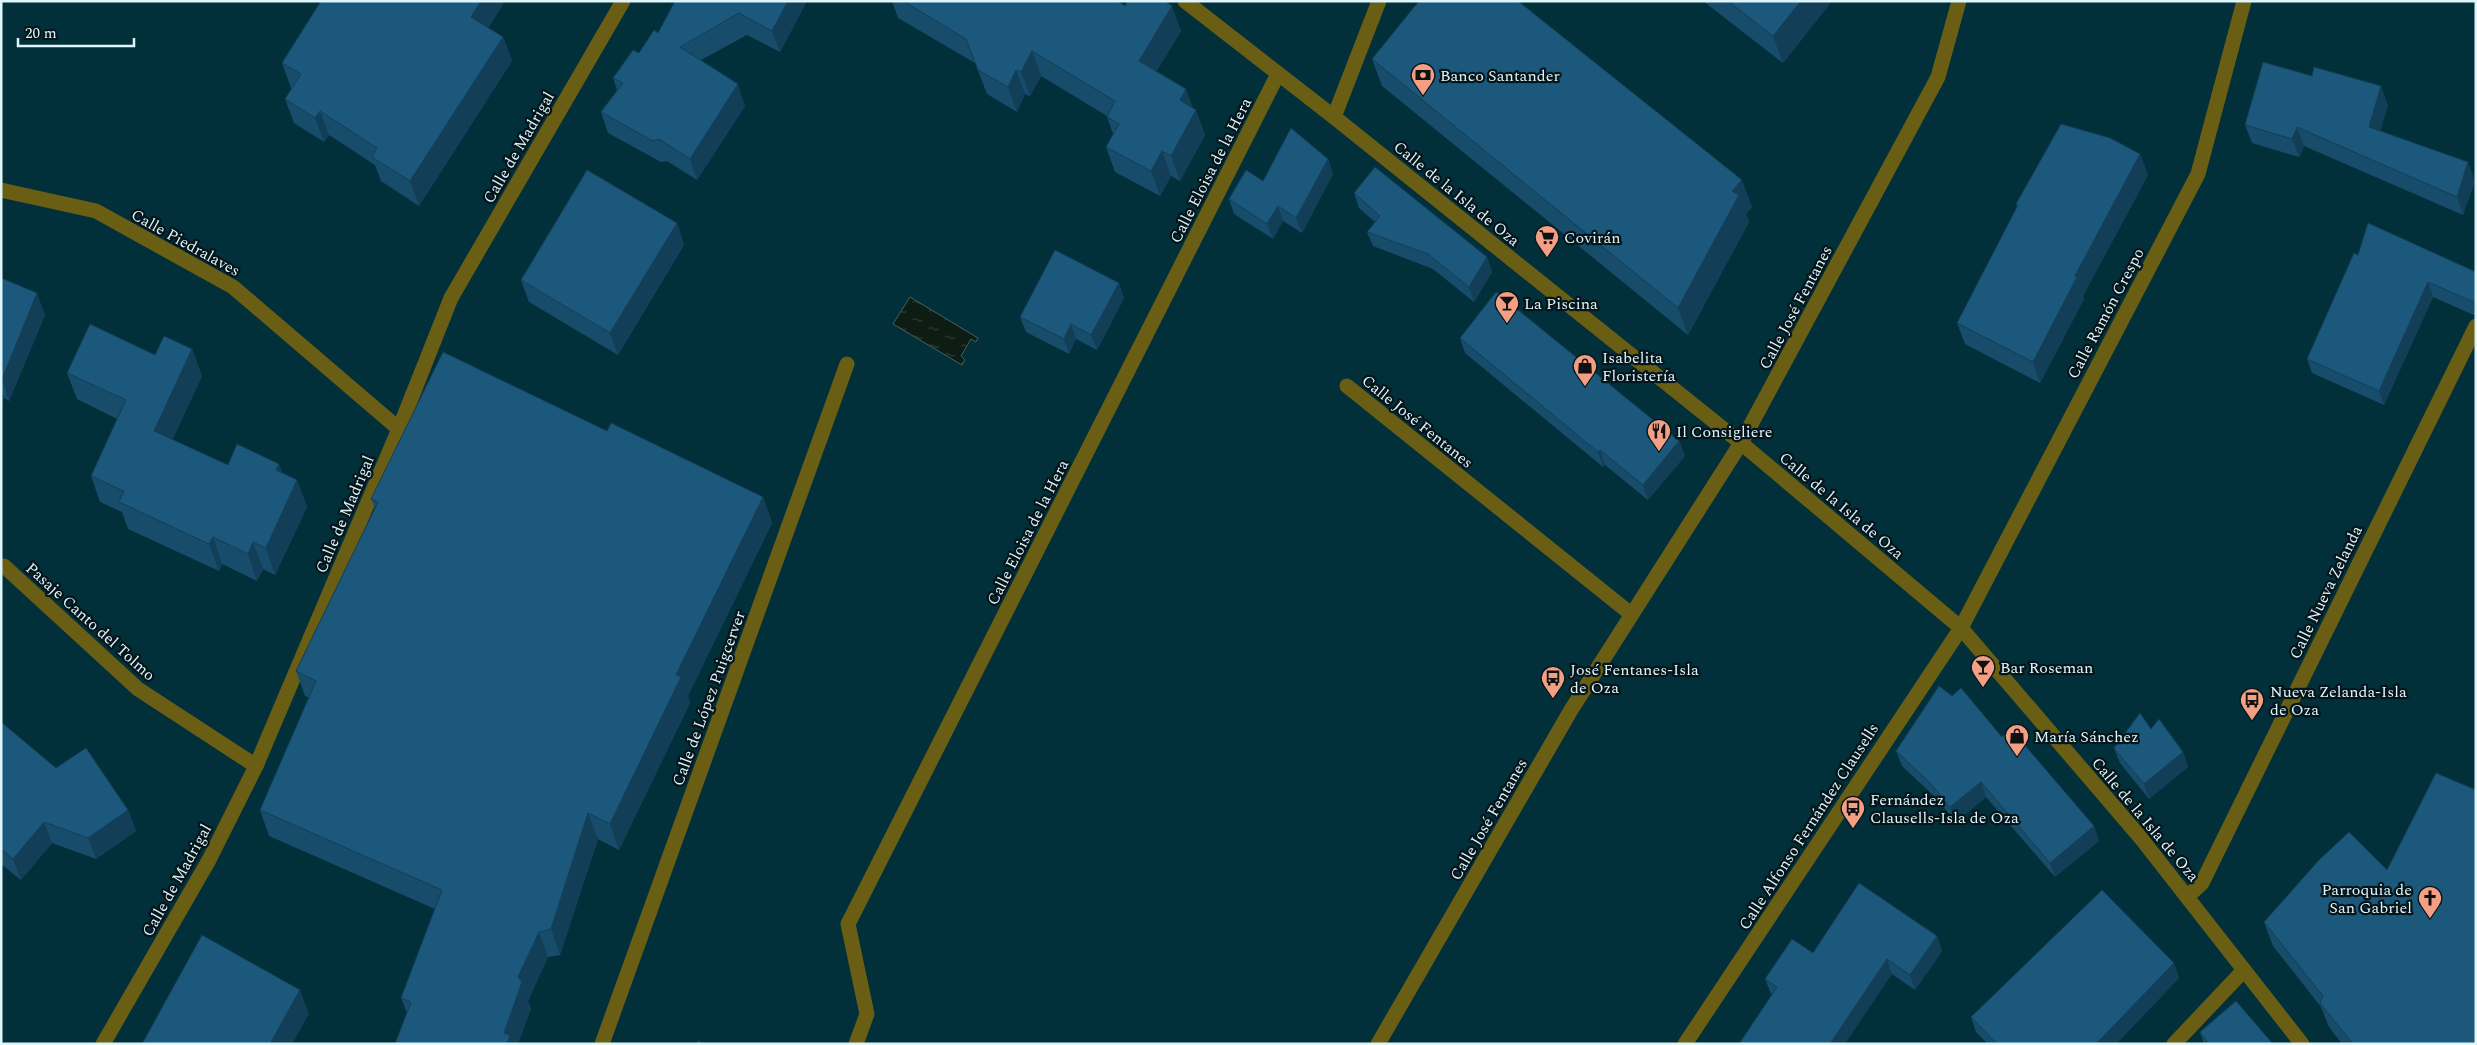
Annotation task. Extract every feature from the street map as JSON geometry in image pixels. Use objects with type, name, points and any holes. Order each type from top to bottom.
[{"type":"street","name":"Calle de Madrigal","points":[[103,1044],[209,860],[256,766],[398,429],[450,298],[623,1]]},
{"type":"street","name":"Calle de la Isla de Oza","points":[[1185,1],[1334,117],[1742,443],[1961,628],[2140,837],[2302,1044]]},
{"type":"street","points":[[1334,117],[1380,1]]},
{"type":"street","name":"Calle José Fentanes","points":[[1378,1044],[1571,710],[1742,443],[1938,77],[1959,1]]},
{"type":"street","name":"Calle Ramón Crespo","points":[[1961,628],[2198,174],[2244,1]]},
{"type":"street","name":"Calle Eloisa de la Hera","points":[[856,1044],[867,1014],[848,924],[1278,74]]},
{"type":"street","name":"Calle Piedralaves","points":[[1,190],[96,211],[233,287],[398,429]]},
{"type":"street","name":"Calle Nueva Zelanda","points":[[2187,897],[2202,884],[2476,326]]},
{"type":"street","name":"Calle de López Puigcerver","points":[[602,1044],[847,364]]},
{"type":"street","name":"Calle José Fentanes","points":[[1347,386],[1631,614]]},
{"type":"street","name":"Pasaje Canto del Tolmo","points":[[4,566],[138,689],[256,766]]},
{"type":"street","name":"Calle Alfonso Fernández Clausells","points":[[1685,1044],[1961,628]]},
{"type":"street","points":[[2174,1044],[2244,970]]},
{"type":"water","points":[[910,297],[978,338],[976,342],[971,339],[961,356],[965,360],[962,365],[893,324]]},
{"type":"building","points":[[321,1],[481,1],[471,17],[503,37],[410,181],[372,157],[377,148],[320,111],[315,118],[285,99],[301,74],[282,63]]},
{"type":"building","points":[[675,1],[788,1],[772,31],[739,13],[680,47],[738,84],[690,159],[659,139],[653,141],[601,112],[623,83],[613,78],[633,50],[639,53],[654,30],[658,33]]},
{"type":"building","points":[[903,1],[1117,1],[1125,6],[1128,1],[1165,1],[1172,6],[1139,61],[1186,89],[1180,100],[1196,110],[1171,156],[1162,151],[1151,171],[1106,147],[1119,124],[1107,117],[1115,101],[1032,51],[1021,72],[1016,70],[1008,87],[978,70],[966,39]]},
{"type":"building","points":[[1419,1],[1518,1],[1742,180],[1732,191],[1739,195],[1678,308],[1372,59]]},
{"type":"building","points":[[1728,1],[1801,1],[1773,36]]},
{"type":"building","points":[[2263,62],[2312,76],[2314,67],[2381,86],[2369,127],[2468,162],[2457,197],[2297,127],[2292,139],[2245,125]]},
{"type":"building","points":[[2061,124],[2110,138],[2140,154],[2075,276],[2077,277],[2033,362],[1957,323],[2018,205],[2016,204]]},
{"type":"building","points":[[1291,128],[1328,159],[1296,218],[1278,206],[1267,224],[1229,199],[1246,170],[1263,181]]},
{"type":"building","points":[[1375,167],[1487,257],[1469,287],[1428,254],[1367,232],[1380,216],[1354,193]]},
{"type":"building","points":[[587,170],[677,223],[610,333],[521,280]]},
{"type":"building","points":[[2368,223],[2476,272],[2476,303],[2428,282],[2379,391],[2307,359],[2354,253],[2358,255]]},
{"type":"building","points":[[1055,250],[1119,283],[1091,335],[1071,324],[1064,339],[1020,317]]},
{"type":"building","points":[[1,278],[37,293],[2,379],[1,379]]},
{"type":"building","points":[[1496,292],[1679,441],[1643,485],[1600,450],[1598,452],[1460,338]]},
{"type":"building","points":[[90,324],[155,355],[164,336],[192,349],[154,431],[228,465],[237,444],[279,464],[276,470],[297,480],[266,548],[253,542],[248,554],[213,537],[209,544],[119,502],[124,491],[91,476],[126,400],[67,373]]},
{"type":"building","points":[[443,352],[607,431],[611,423],[763,497],[676,675],[681,677],[610,824],[588,813],[551,929],[539,932],[518,977],[522,982],[504,1033],[510,1035],[507,1044],[395,1044],[411,1002],[401,998],[442,890],[260,810],[316,681],[296,671],[378,502],[371,499]]},
{"type":"building","points":[[1939,686],[1952,696],[1961,688],[2002,737],[2011,729],[2094,826],[2050,863],[1981,782],[1950,807],[1929,782],[1896,751]]},
{"type":"building","points":[[2140,713],[2151,729],[2159,719],[2183,752],[2144,784],[2114,748]]},
{"type":"building","points":[[1,722],[56,768],[86,748],[128,810],[88,838],[44,822],[13,859],[1,849]]},
{"type":"building","points":[[2436,773],[2476,790],[2476,1044],[2353,1044],[2320,1003],[2323,996],[2264,922],[2319,860],[2349,832],[2387,870]]},
{"type":"building","points":[[1859,883],[1937,936],[1910,975],[1887,959],[1830,1044],[1739,1044],[1777,987],[1765,979],[1792,939],[1813,953]]},
{"type":"building","points":[[2102,890],[2174,963],[2096,1044],[1997,1044],[1971,1017]]},
{"type":"building","points":[[202,935],[300,990],[270,1044],[142,1044]]},
{"type":"building","points":[[2236,1001],[2273,1044],[2209,1044],[2200,1032]]},
{"type":"place","name":"Banco Santander","points":[[1423,96]]},
{"type":"place","name":"Covirán","points":[[1547,258]]},
{"type":"place","name":"La Piscina","points":[[1507,324]]},
{"type":"place","name":"Isabelita Floristería","points":[[1585,387]]},
{"type":"place","name":"Il Consigliere","points":[[1659,452]]},
{"type":"place","name":"Bar Roseman","points":[[1983,688]]},
{"type":"place","name":"José Fentanes-Isla de Oza","points":[[1553,699]]},
{"type":"place","name":"Nueva Zelanda-Isla de Oza","points":[[2252,721]]},
{"type":"place","name":"María Sánchez","points":[[2017,757]]},
{"type":"place","name":"Fernández Clausells-Isla de Oza","points":[[1853,829]]},
{"type":"place","name":"Parroquia de San Gabriel","points":[[2430,919]]}]
